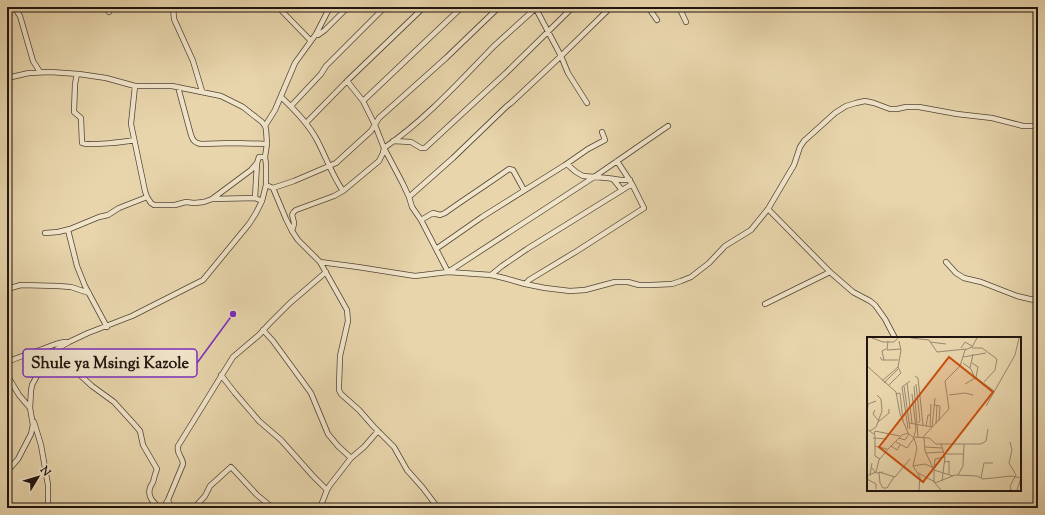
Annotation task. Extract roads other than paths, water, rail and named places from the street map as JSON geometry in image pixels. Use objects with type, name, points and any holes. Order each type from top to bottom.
[{"type":"street","points":[[14,7],[20,16],[34,61],[40,72]]},
{"type":"street","points":[[106,7],[109,12]]},
{"type":"street","points":[[173,7],[174,18],[193,61],[202,91]]},
{"type":"street","points":[[278,7],[311,41]]},
{"type":"street","points":[[49,508],[46,471],[41,445],[30,408],[30,394],[32,385],[41,368],[62,345],[132,316],[203,280],[249,224],[262,201],[266,184],[265,157],[267,144],[265,126],[275,110],[295,63],[316,34],[330,7]]},
{"type":"street","points":[[316,34],[318,35],[325,30],[348,7]]},
{"type":"street","points":[[291,106],[321,74],[326,66],[385,7]]},
{"type":"street","points":[[306,123],[347,81],[424,7]]},
{"type":"street","points":[[362,101],[462,7]]},
{"type":"street","points":[[273,188],[294,181],[336,163],[371,132],[379,118],[446,58],[499,7]]},
{"type":"street","points":[[292,231],[294,225],[293,212],[343,191],[379,161],[384,148],[438,104],[536,7],[568,73],[587,103]]},
{"type":"street","points":[[393,141],[411,142],[425,148],[573,7]]},
{"type":"street","points":[[409,197],[453,158],[611,7]]},
{"type":"street","points":[[648,7],[657,20]]},
{"type":"street","points":[[678,7],[686,22]]},
{"type":"street","points":[[7,78],[40,72],[77,74],[106,78],[135,86],[165,86],[202,91],[227,98],[248,110],[265,126]]},
{"type":"street","points":[[77,74],[75,84],[74,112],[81,118],[82,143],[110,143],[134,140]]},
{"type":"street","points":[[347,81],[362,101],[375,125],[384,148],[409,197],[412,207],[421,220],[448,272]]},
{"type":"street","points":[[135,86],[131,120],[134,140],[145,191],[147,197],[154,205],[175,205],[186,202],[204,202],[212,199],[246,174],[257,163]]},
{"type":"street","points":[[178,87],[191,135],[196,143],[267,144]]},
{"type":"street","points":[[281,97],[306,123],[317,141],[336,181],[343,191]]},
{"type":"street","points":[[320,262],[415,276],[448,272],[491,275],[524,284],[570,291],[585,290],[615,282],[628,282],[639,285],[672,284],[691,277],[725,246],[750,230],[768,209],[794,165],[800,147],[804,141],[835,113],[846,106],[865,101],[890,109],[919,107],[956,114],[992,118],[1023,126],[1038,126]]},
{"type":"street","points":[[448,272],[594,177],[668,126]]},
{"type":"street","points":[[436,249],[482,216],[588,149],[605,140],[602,132]]},
{"type":"street","points":[[255,198],[257,163],[259,157],[265,157]]},
{"type":"street","points":[[524,284],[644,208],[631,182],[618,161]]},
{"type":"street","points":[[565,164],[580,174],[631,182]]},
{"type":"street","points":[[421,220],[433,213],[440,215],[445,213],[470,195],[487,186],[509,169],[513,170],[524,190]]},
{"type":"street","points":[[613,179],[622,190]]},
{"type":"street","points":[[491,275],[526,249],[622,190],[631,182]]},
{"type":"street","points":[[266,184],[273,188],[292,231],[298,240],[320,262],[347,310],[348,317],[340,356],[339,390],[341,394],[359,410],[394,447],[407,470],[438,508]]},
{"type":"street","points":[[45,233],[68,230],[99,217],[108,215],[117,209],[147,197]]},
{"type":"street","points":[[212,199],[255,198],[262,201]]},
{"type":"street","points":[[768,209],[830,272],[853,292],[875,305],[885,319],[894,337]]},
{"type":"street","points":[[68,230],[77,266],[107,327]]},
{"type":"street","points":[[946,262],[956,273],[964,278],[981,282],[1017,296],[1038,301]]},
{"type":"street","points":[[54,352],[92,386],[114,402],[140,431],[143,445],[157,469],[149,495],[152,500],[162,508],[168,500],[183,464],[182,459],[177,452],[178,446],[232,357],[259,335],[290,303],[326,272]]},
{"type":"street","points":[[765,304],[830,272]]},
{"type":"street","points":[[7,289],[21,285],[58,286],[71,287],[89,293]]},
{"type":"street","points":[[263,330],[273,340],[311,393],[328,434],[351,458]]},
{"type":"street","points":[[7,362],[61,342],[69,342]]},
{"type":"street","points":[[7,375],[18,394],[30,408]]},
{"type":"street","points":[[222,375],[259,421],[281,440],[326,490]]},
{"type":"street","points":[[7,469],[15,463],[27,443],[33,430],[33,419]]},
{"type":"street","points":[[320,508],[326,490],[351,458],[364,447],[378,431]]},
{"type":"street","points":[[194,508],[205,496],[210,486],[231,467],[257,495],[273,508]]},
{"type":"street","points":[[168,500],[171,508]]},
{"type":"place","name":"Shule ya Msingi Kazole","points":[[233,314]]}]
